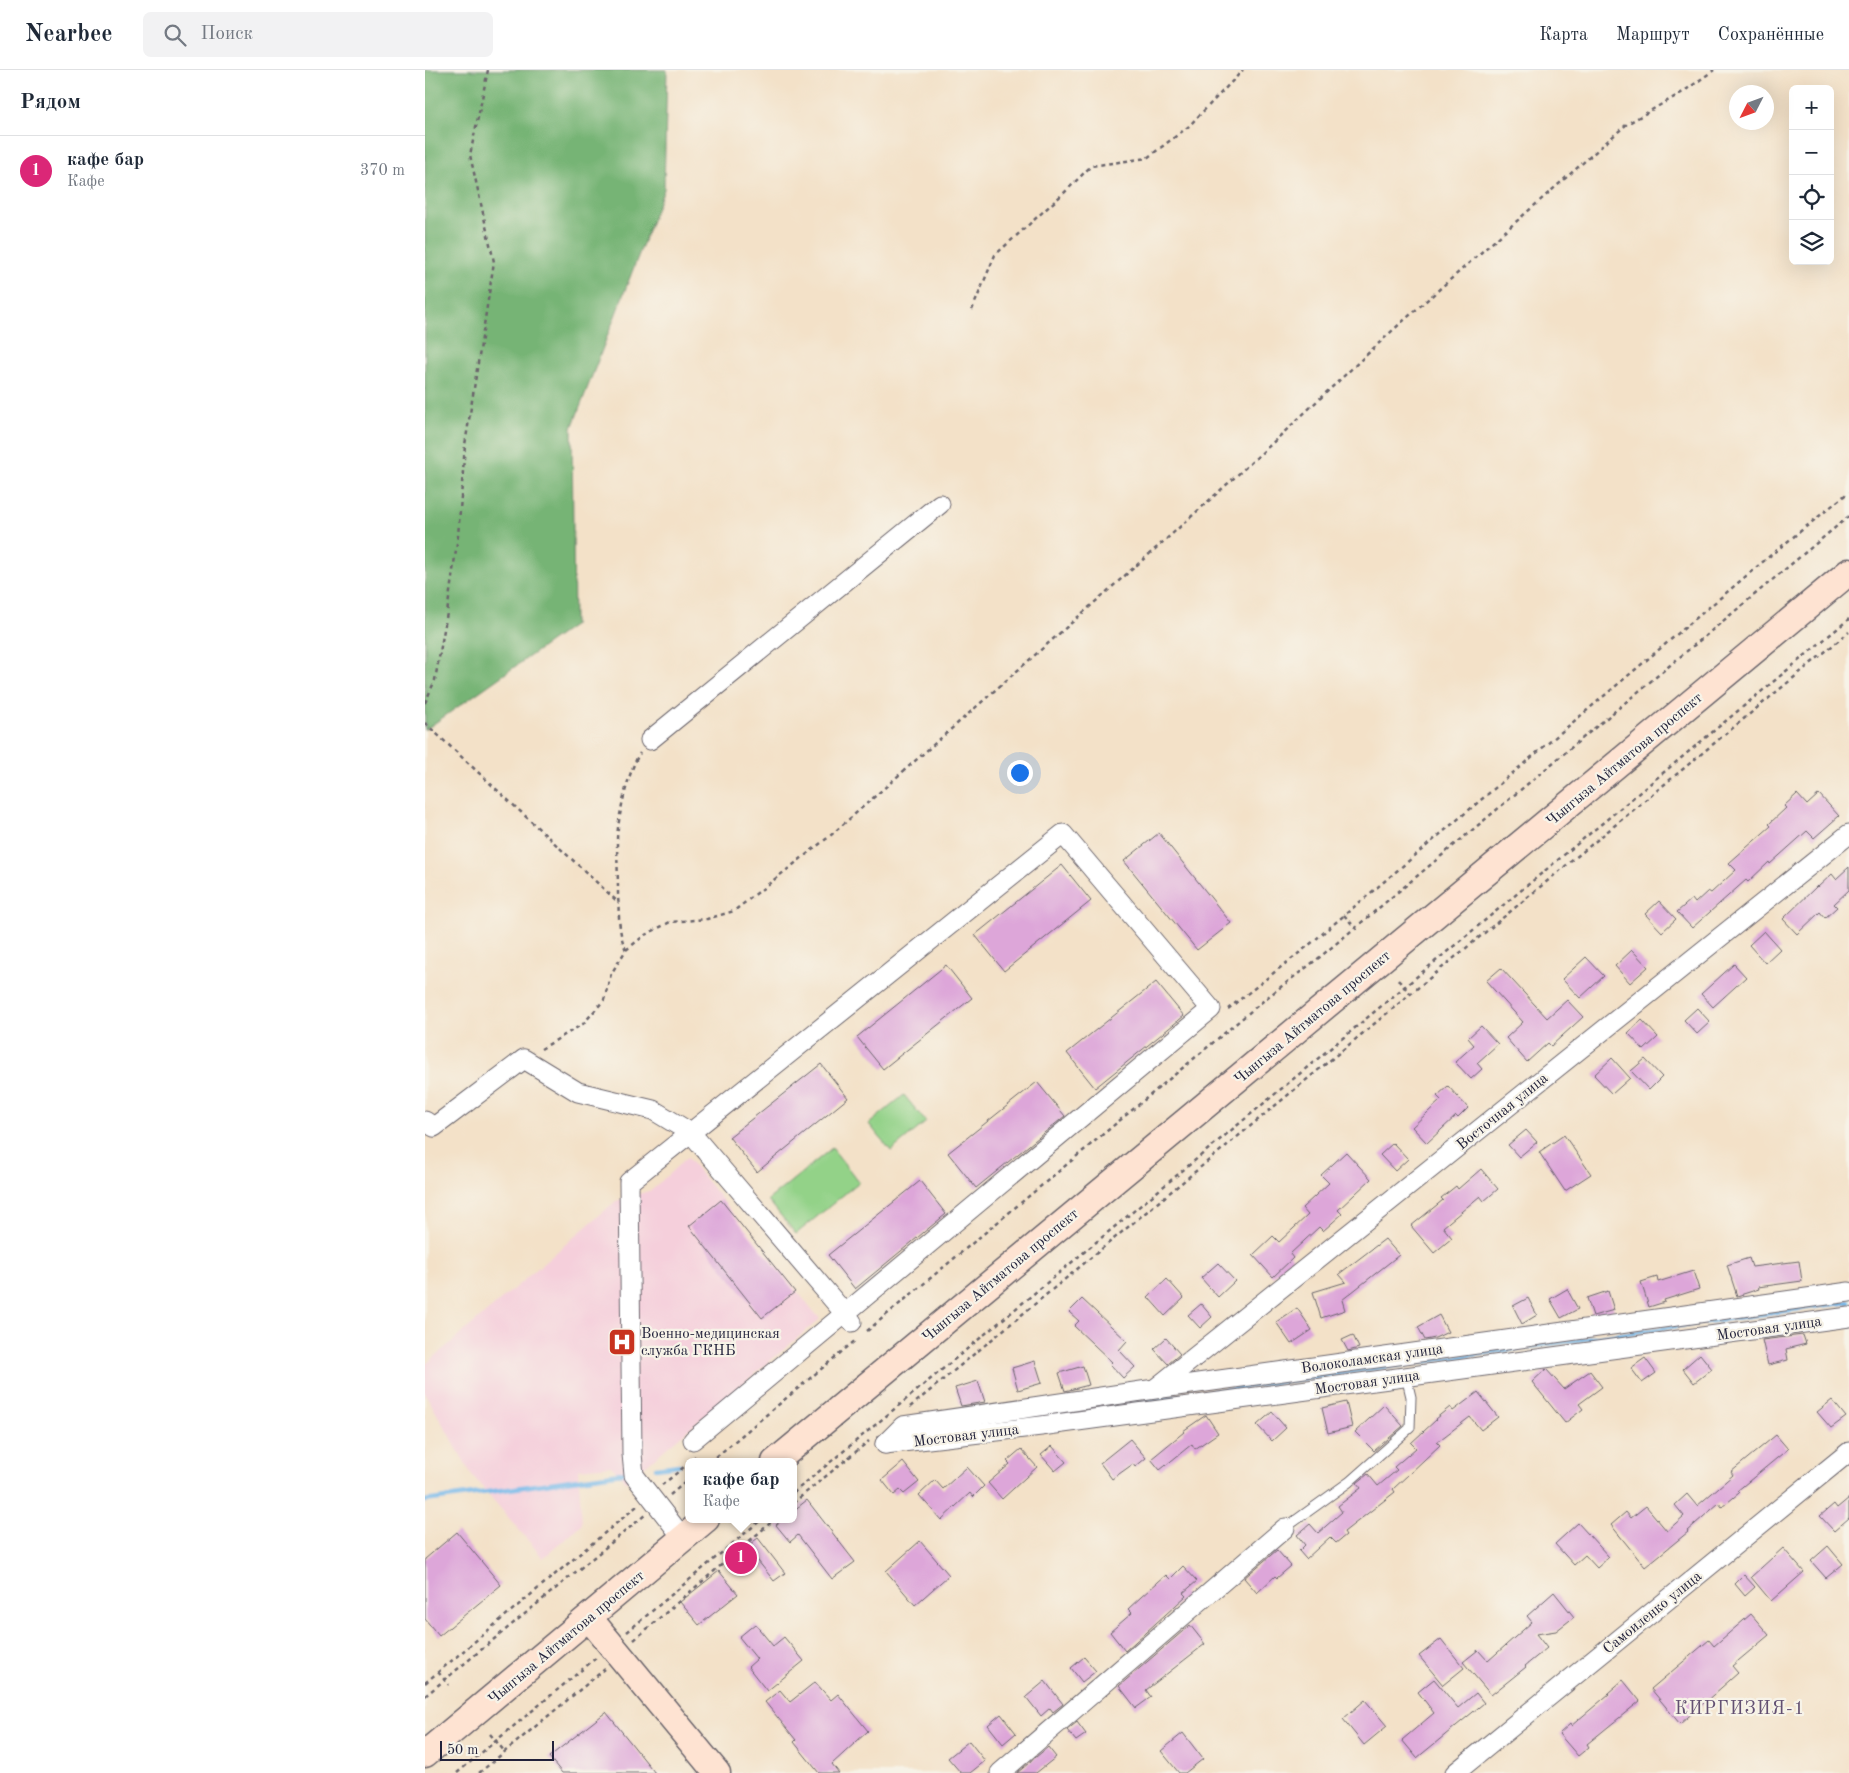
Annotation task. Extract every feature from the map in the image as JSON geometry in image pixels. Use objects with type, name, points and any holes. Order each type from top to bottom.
[{"type":"main road","name":"Чынгыза Айтматова проспект","points":[[780,1458],[1849,572]]},
{"type":"main road","name":"Чынгыза Айтматова проспект","points":[[425,1754],[701,1523]]},
{"type":"main road","points":[[589,1618],[717,1773]]},
{"type":"street","points":[[650,740],[940,504]]},
{"type":"street","points":[[683,1538],[634,1475],[632,1454],[629,1182],[1063,834],[1211,1008],[697,1445]]},
{"type":"street","name":"Восточная улица","points":[[1155,1389],[1849,834]]},
{"type":"street","points":[[428,1128],[524,1059],[578,1092],[653,1110],[691,1133],[848,1318]]},
{"type":"street","name":"Волоколамская улица","points":[[884,1439],[903,1426],[1849,1292]]},
{"type":"street","name":"Мостовая улица","points":[[884,1439],[1041,1426],[1849,1317]]},
{"type":"street","name":"Самоиленко улица","points":[[1455,1773],[1849,1452]]},
{"type":"street","points":[[1000,1773],[1285,1528]]},
{"type":"lane","points":[[1285,1528],[1349,1482],[1410,1428],[1411,1397],[1406,1376]]},
{"type":"path","points":[[425,703],[435,680],[447,613],[458,536],[465,445],[493,262],[470,155],[487,70]]},
{"type":"path","points":[[972,310],[995,255],[1091,166],[1147,158],[1188,127],[1243,70]]},
{"type":"path","points":[[524,1059],[583,1024],[604,1000],[611,974],[626,950],[645,935],[670,922],[707,919],[734,911],[830,836],[1172,534],[1267,449],[1393,330],[1605,143],[1627,124],[1683,92],[1714,70]]},
{"type":"path","points":[[1227,1010],[1344,915],[1771,555],[1849,492]]},
{"type":"path","points":[[715,1458],[1849,516]]},
{"type":"path","points":[[797,1490],[1849,618]]},
{"type":"path","points":[[909,1408],[1849,632]]},
{"type":"path","points":[[425,723],[619,903]]},
{"type":"path","points":[[626,950],[621,940],[617,837],[626,791],[635,762],[650,740]]},
{"type":"path","points":[[1344,915],[1358,931]]},
{"type":"path","points":[[1399,980],[1411,994]]},
{"type":"path","points":[[797,1501],[884,1439]]},
{"type":"path","points":[[691,1458],[697,1445]]},
{"type":"path","points":[[425,1696],[654,1500],[685,1466]]},
{"type":"path","points":[[425,1683],[654,1500],[685,1482]]},
{"type":"path","points":[[438,1672],[449,1685]]},
{"type":"path","points":[[490,1734],[505,1752]]},
{"type":"shaded area","name":"Военно-медицинская служба ГКНБ","points":[[687,1157],[820,1319],[626,1482],[611,1466],[578,1469],[582,1525],[543,1558],[472,1475],[425,1393],[425,1365],[616,1201],[652,1190]]},
{"type":"green space","points":[[425,70],[667,70],[664,189],[572,428],[574,625],[425,730]]},
{"type":"green space","points":[[904,1095],[926,1122],[891,1151],[869,1124]]},
{"type":"green space","points":[[832,1148],[859,1182],[796,1234],[768,1200]]},
{"type":"building","points":[[1797,794],[1807,805],[1819,794],[1839,816],[1814,838],[1807,831],[1748,882],[1746,880],[1692,928],[1677,912],[1692,899],[1695,903],[1708,891],[1711,893],[1736,870],[1729,863],[1771,826],[1769,824],[1786,808],[1784,806]]},
{"type":"building","points":[[1159,833],[1231,923],[1197,950],[1124,861]]},
{"type":"building","points":[[1062,865],[1091,901],[1004,971],[975,935]]},
{"type":"building","points":[[1849,867],[1849,890],[1834,904],[1837,907],[1825,918],[1820,912],[1797,934],[1783,919],[1832,874],[1836,879]]},
{"type":"building","points":[[1659,901],[1676,919],[1662,932],[1645,914]]},
{"type":"building","points":[[1764,931],[1780,949],[1765,963],[1749,945]]},
{"type":"building","points":[[1632,950],[1648,967],[1630,983],[1615,966]]},
{"type":"building","points":[[1586,957],[1604,976],[1580,998],[1562,979]]},
{"type":"building","points":[[1734,964],[1746,977],[1713,1007],[1701,994]]},
{"type":"building","points":[[946,965],[972,998],[883,1069],[857,1037]]},
{"type":"building","points":[[1501,968],[1547,1018],[1567,1000],[1583,1017],[1551,1046],[1548,1043],[1527,1062],[1506,1038],[1523,1022],[1486,981]]},
{"type":"building","points":[[1156,982],[1184,1016],[1095,1088],[1067,1053]]},
{"type":"building","points":[[1697,1008],[1710,1022],[1697,1034],[1684,1020]]},
{"type":"building","points":[[1642,1020],[1658,1037],[1644,1050],[1628,1033]]},
{"type":"building","points":[[1481,1026],[1498,1044],[1477,1063],[1482,1069],[1471,1079],[1455,1062],[1474,1045],[1468,1038]]},
{"type":"building","points":[[1612,1058],[1630,1078],[1612,1094],[1594,1075]]},
{"type":"building","points":[[1645,1059],[1662,1077],[1649,1090],[1631,1071]]},
{"type":"building","points":[[821,1064],[848,1098],[757,1172],[729,1137]]},
{"type":"building","points":[[1037,1082],[1065,1116],[976,1188],[948,1153]]},
{"type":"building","points":[[1448,1086],[1468,1108],[1458,1118],[1456,1116],[1427,1143],[1412,1127],[1441,1100],[1437,1096]]},
{"type":"building","points":[[1526,1130],[1537,1142],[1519,1157],[1508,1145]]},
{"type":"building","points":[[1564,1135],[1591,1174],[1565,1191],[1539,1152]]},
{"type":"building","points":[[1393,1143],[1408,1159],[1395,1171],[1380,1155]]},
{"type":"building","points":[[1346,1152],[1371,1179],[1338,1210],[1342,1214],[1323,1231],[1319,1227],[1290,1254],[1293,1258],[1273,1277],[1253,1255],[1273,1236],[1279,1242],[1308,1215],[1302,1208],[1329,1183],[1321,1175]]},
{"type":"building","points":[[1481,1169],[1498,1189],[1484,1201],[1480,1196],[1443,1227],[1452,1238],[1434,1253],[1411,1226],[1443,1200],[1441,1198],[1456,1186],[1458,1189]]},
{"type":"building","points":[[920,1181],[946,1214],[855,1289],[828,1255]]},
{"type":"building","points":[[721,1200],[795,1292],[762,1318],[689,1226]]},
{"type":"building","points":[[1385,1239],[1399,1255],[1342,1300],[1345,1310],[1321,1318],[1313,1292],[1346,1282],[1339,1274]]},
{"type":"building","points":[[1749,1258],[1752,1267],[1799,1261],[1802,1281],[1758,1287],[1759,1289],[1737,1296],[1727,1265]]},
{"type":"building","points":[[1218,1263],[1235,1281],[1218,1297],[1201,1278]]},
{"type":"building","points":[[1693,1271],[1699,1289],[1664,1300],[1665,1302],[1649,1307],[1641,1282],[1657,1277],[1658,1282]]},
{"type":"building","points":[[1167,1279],[1184,1298],[1165,1316],[1148,1297]]},
{"type":"building","points":[[1567,1289],[1578,1309],[1561,1318],[1550,1299]]},
{"type":"building","points":[[1608,1291],[1614,1310],[1593,1316],[1587,1298]]},
{"type":"building","points":[[1528,1298],[1537,1315],[1522,1324],[1513,1306]]},
{"type":"building","points":[[1082,1299],[1127,1341],[1119,1350],[1135,1367],[1123,1378],[1110,1364],[1112,1362],[1074,1326],[1079,1321],[1069,1312]]},
{"type":"building","points":[[1201,1304],[1212,1317],[1200,1328],[1188,1315]]},
{"type":"building","points":[[1297,1308],[1312,1330],[1291,1344],[1276,1322]]},
{"type":"building","points":[[1439,1315],[1448,1332],[1425,1340],[1418,1327]]},
{"type":"building","points":[[1353,1335],[1359,1348],[1348,1351],[1342,1340]]},
{"type":"building","points":[[1803,1335],[1806,1344],[1786,1349],[1788,1360],[1768,1365],[1762,1340]]},
{"type":"building","points":[[1166,1338],[1180,1354],[1168,1364],[1154,1349]]},
{"type":"building","points":[[1700,1354],[1712,1369],[1694,1383],[1683,1369]]},
{"type":"building","points":[[1645,1358],[1656,1373],[1642,1383],[1631,1368]]},
{"type":"building","points":[[1035,1361],[1042,1383],[1018,1390],[1012,1368]]},
{"type":"building","points":[[1083,1366],[1089,1385],[1065,1391],[1059,1373]]},
{"type":"building","points":[[1546,1369],[1564,1389],[1590,1371],[1602,1387],[1579,1404],[1583,1409],[1565,1423],[1532,1382]]},
{"type":"building","points":[[978,1381],[985,1402],[961,1406],[955,1388]]},
{"type":"building","points":[[1478,1392],[1498,1417],[1481,1430],[1470,1417],[1437,1442],[1440,1445],[1393,1489],[1395,1492],[1344,1532],[1346,1535],[1336,1543],[1330,1537],[1306,1559],[1299,1551],[1305,1545],[1297,1535],[1310,1524],[1318,1533],[1342,1512],[1338,1506],[1361,1488],[1357,1483],[1368,1474],[1378,1486],[1397,1470],[1394,1467],[1416,1448],[1411,1443],[1435,1419],[1450,1407],[1453,1411]]},
{"type":"building","points":[[1832,1400],[1846,1417],[1831,1428],[1817,1412]]},
{"type":"building","points":[[1346,1402],[1352,1427],[1328,1433],[1322,1408]]},
{"type":"building","points":[[1384,1405],[1403,1426],[1374,1451],[1355,1432]]},
{"type":"building","points":[[1272,1412],[1286,1428],[1272,1441],[1257,1425]]},
{"type":"building","points":[[1206,1415],[1218,1433],[1195,1449],[1192,1444],[1160,1470],[1151,1459],[1183,1431]]},
{"type":"building","points":[[1776,1435],[1788,1449],[1737,1491],[1739,1493],[1722,1507],[1719,1503],[1688,1532],[1645,1567],[1611,1525],[1626,1512],[1631,1518],[1646,1506],[1667,1531],[1684,1516],[1675,1505],[1687,1494],[1697,1506],[1733,1475],[1731,1472]]},
{"type":"building","points":[[1130,1439],[1146,1458],[1135,1467],[1133,1464],[1112,1479],[1100,1463]]},
{"type":"building","points":[[1052,1446],[1066,1462],[1055,1471],[1041,1455]]},
{"type":"building","points":[[1021,1449],[1037,1467],[1002,1499],[988,1483],[1010,1464],[1007,1461]]},
{"type":"building","points":[[903,1462],[919,1482],[904,1494],[900,1490],[894,1495],[882,1480]]},
{"type":"building","points":[[967,1467],[984,1486],[973,1497],[970,1493],[941,1520],[919,1495],[935,1480],[943,1489]]},
{"type":"building","points":[[1849,1498],[1849,1518],[1834,1531],[1820,1516],[1834,1504],[1837,1508]]},
{"type":"building","points":[[807,1500],[855,1562],[832,1579],[798,1535],[790,1542],[776,1525],[778,1523],[797,1523],[797,1508]]},
{"type":"building","points":[[1578,1523],[1609,1557],[1597,1568],[1585,1555],[1574,1565],[1555,1544]]},
{"type":"building","points":[[457,1532],[501,1585],[439,1636],[425,1619],[425,1559]]},
{"type":"building","points":[[758,1538],[785,1573],[774,1581],[754,1556],[735,1570],[728,1561]]},
{"type":"building","points":[[920,1541],[949,1575],[915,1605],[886,1571]]},
{"type":"building","points":[[1828,1546],[1843,1564],[1826,1578],[1811,1561]]},
{"type":"building","points":[[1783,1548],[1804,1572],[1771,1601],[1751,1577]]},
{"type":"building","points":[[1277,1550],[1291,1566],[1277,1578],[1275,1576],[1257,1593],[1244,1578]]},
{"type":"building","points":[[1183,1566],[1197,1581],[1183,1593],[1186,1596],[1125,1651],[1110,1632],[1132,1613],[1128,1609],[1141,1597],[1166,1575],[1170,1579]]},
{"type":"building","points":[[719,1571],[738,1594],[699,1625],[680,1602]]},
{"type":"building","points":[[1744,1575],[1755,1587],[1745,1596],[1735,1584]]},
{"type":"building","points":[[1554,1592],[1574,1617],[1556,1631],[1536,1634],[1547,1648],[1491,1695],[1463,1662],[1478,1650],[1488,1661],[1532,1622],[1527,1616]]},
{"type":"building","points":[[1751,1614],[1769,1635],[1732,1666],[1738,1673],[1680,1724],[1651,1689],[1709,1640],[1714,1646]]},
{"type":"building","points":[[755,1624],[773,1646],[784,1637],[804,1661],[767,1691],[748,1667],[757,1659],[739,1637]]},
{"type":"building","points":[[1190,1625],[1205,1644],[1146,1690],[1151,1697],[1136,1708],[1119,1686]]},
{"type":"building","points":[[1441,1639],[1464,1668],[1443,1685],[1419,1656]]},
{"type":"building","points":[[1084,1657],[1096,1671],[1082,1682],[1071,1668]]},
{"type":"building","points":[[1434,1679],[1458,1708],[1476,1693],[1484,1703],[1417,1758],[1402,1740],[1434,1713],[1418,1692]]},
{"type":"building","points":[[1623,1680],[1640,1701],[1587,1744],[1589,1747],[1578,1756],[1559,1734],[1609,1694]]},
{"type":"building","points":[[1045,1681],[1063,1704],[1053,1712],[1050,1708],[1041,1716],[1026,1697]]},
{"type":"building","points":[[815,1682],[831,1700],[838,1694],[868,1731],[832,1764],[839,1773],[819,1773],[794,1742],[796,1740],[765,1702],[780,1690],[790,1702]]},
{"type":"building","points":[[1365,1700],[1387,1726],[1364,1745],[1343,1719]]},
{"type":"building","points":[[606,1712],[655,1773],[562,1773],[549,1757]]},
{"type":"building","points":[[1001,1714],[1016,1733],[1003,1744],[988,1725]]},
{"type":"building","points":[[1077,1722],[1086,1734],[1076,1741],[1067,1730]]},
{"type":"building","points":[[1183,1733],[1203,1759],[1185,1773],[1179,1773],[1161,1751]]},
{"type":"building","points":[[969,1741],[985,1761],[970,1773],[961,1773],[948,1758]]},
{"type":"building","points":[[1048,1747],[1056,1757],[1036,1773],[1017,1773]]},
{"type":"waterway","points":[[1031,1417],[1849,1302]]},
{"type":"waterway","points":[[656,1468],[679,1465]]},
{"type":"waterway","points":[[425,1501],[628,1472]]},
{"type":"place","name":"Военно-медицинская служба ГКНБ","points":[[622,1342]]},
{"type":"place","name":"кафе бар","points":[[741,1558]]},
{"type":"district","name":"КИРГИЗИЯ-1","points":[[1740,1708]]}]
